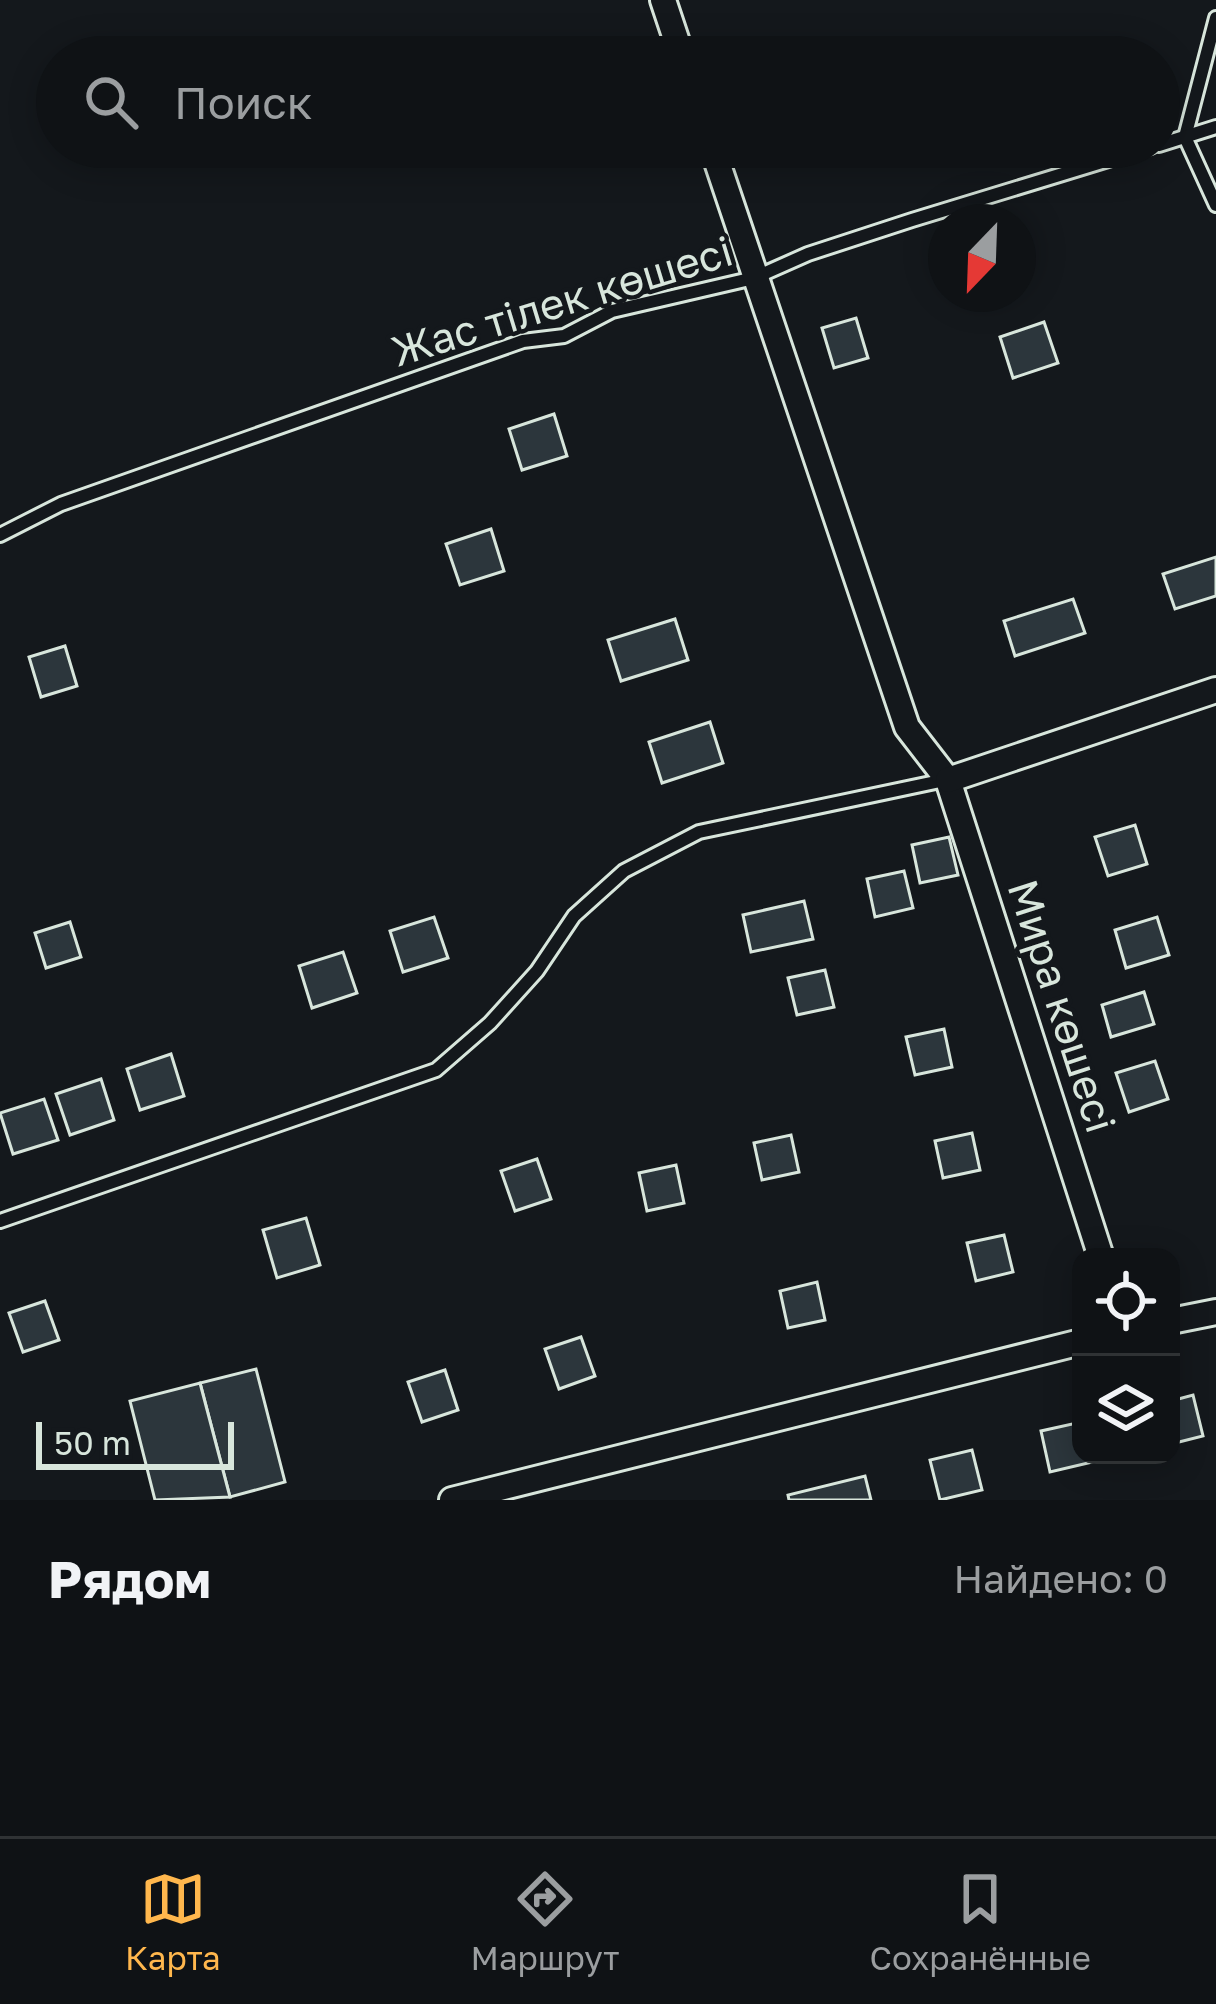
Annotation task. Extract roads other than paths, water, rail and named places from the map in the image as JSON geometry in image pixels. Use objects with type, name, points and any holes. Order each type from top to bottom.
[{"type":"street","points":[[663,0],[675,36]]},
{"type":"street","points":[[719,168],[907,728],[948,780],[1216,690]]},
{"type":"street","name":"Мира көшесі","points":[[948,780],[1098,1248]]},
{"type":"street","points":[[1180,1319],[1216,1312]]},
{"type":"street","points":[[452,1500],[1072,1344]]},
{"type":"lane","points":[[1216,18],[1185,137],[1216,205]]},
{"type":"lane","name":"Жас тілек көшесі","points":[[1180,138],[1216,127]]},
{"type":"lane","name":"Жас тілек көшесі","points":[[0,536],[61,504],[501,349],[564,336],[612,311],[754,278],[808,254],[1083,168]]},
{"type":"lane","points":[[0,1221],[436,1070],[490,1023],[537,970],[574,916],[624,871],[699,832],[948,780]]}]
